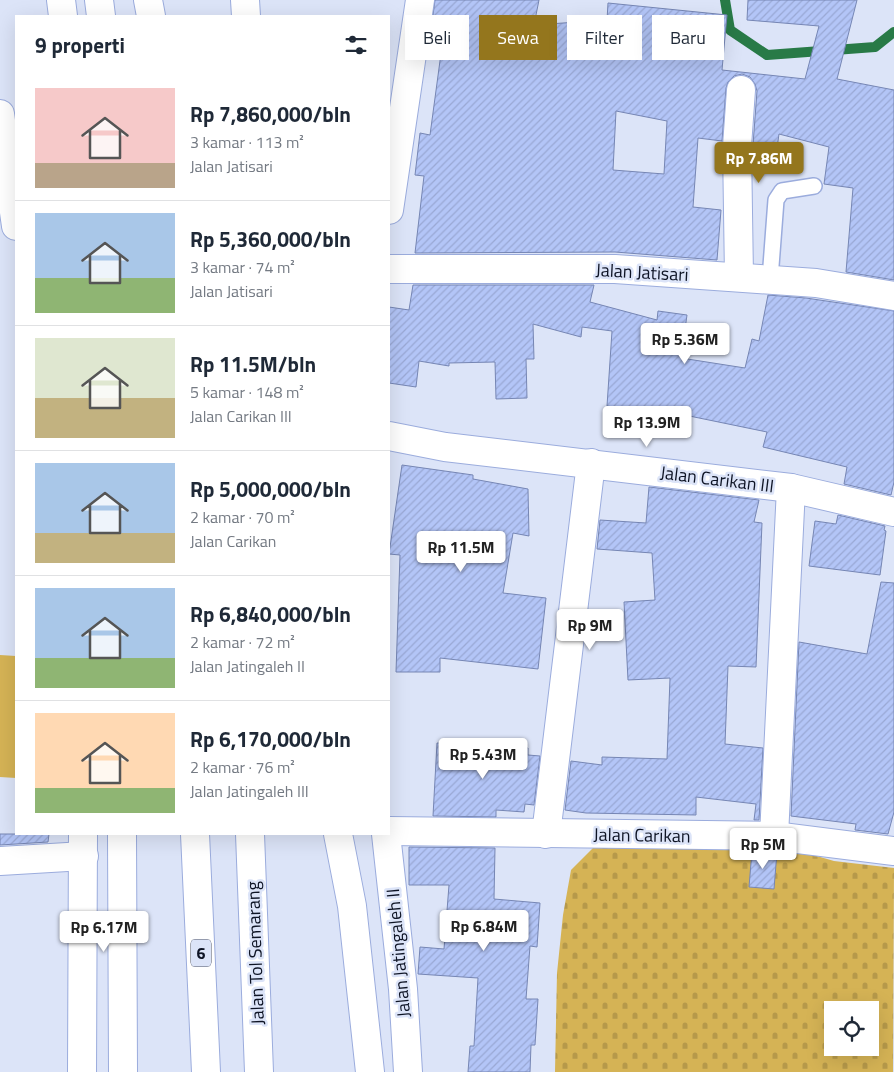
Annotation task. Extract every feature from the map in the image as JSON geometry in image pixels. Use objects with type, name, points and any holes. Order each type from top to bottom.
[{"type":"main road","points":[[61,0],[63,15]]},
{"type":"main road","points":[[99,0],[101,15]]},
{"type":"main road","points":[[148,0],[150,15]]},
{"type":"main road","points":[[245,0],[246,15]]},
{"type":"main road","points":[[390,203],[420,0]]},
{"type":"main road","points":[[739,277],[737,146],[741,90]]},
{"type":"main road","points":[[0,114],[15,219]]},
{"type":"main road","name":"Jalan Jatisari","points":[[390,269],[615,269],[816,283],[894,296]]},
{"type":"main road","name":"Jalan Carikan III","points":[[390,436],[445,447],[791,488],[894,512]]},
{"type":"main road","points":[[546,834],[591,463]]},
{"type":"main road","points":[[774,836],[791,488]]},
{"type":"main road","name":"Jalan Carikan","points":[[390,832],[774,836],[894,851]]},
{"type":"main road","points":[[122,835],[123,1072]]},
{"type":"main road","name":"6","points":[[195,835],[206,1072]]},
{"type":"main road","name":"Jalan Tol Semarang","points":[[250,835],[259,1072]]},
{"type":"main road","points":[[338,835],[352,906],[370,1072]]},
{"type":"main road","name":"Jalan Jatingaleh II","points":[[388,835],[403,989],[408,1072]]},
{"type":"main road","points":[[0,861],[83,845],[82,1072]]},
{"type":"lane","points":[[770,279],[776,200],[782,191],[814,186]]},
{"type":"green space","points":[[0,655],[15,656],[15,778],[0,777]]},
{"type":"green space","points":[[594,847],[796,850],[834,861],[894,868],[893,1072],[555,1072],[557,973],[563,915],[571,870]]},
{"type":"building","points":[[435,0],[539,0],[536,15],[479,15],[479,60],[557,60],[557,23],[567,23],[567,60],[642,60],[642,15],[607,15],[608,3],[727,15],[724,48],[724,15],[652,15],[652,60],[723,60],[722,70],[805,79],[819,26],[747,20],[748,0],[857,0],[837,79],[894,90],[894,280],[846,272],[853,188],[824,184],[829,147],[779,134],[777,148],[753,145],[757,91],[750,77],[742,74],[734,76],[728,82],[726,88],[722,141],[698,138],[693,207],[721,210],[717,260],[615,252],[415,253],[424,176],[415,175],[420,133],[430,135],[440,60],[469,60],[469,15],[433,15]],"holes":[[[616,111],[667,121],[664,174],[613,170]]]},
{"type":"building","points":[[413,285],[594,285],[590,302],[657,320],[658,311],[687,315],[681,358],[745,368],[752,339],[759,341],[768,295],[806,298],[894,311],[894,482],[891,495],[844,484],[847,467],[763,447],[767,432],[670,412],[669,421],[634,416],[635,410],[607,406],[612,331],[582,327],[581,337],[533,324],[534,359],[526,359],[527,398],[496,399],[495,362],[449,363],[449,366],[419,361],[416,387],[390,383],[390,307],[409,310]]},
{"type":"building","points":[[402,465],[473,475],[473,479],[528,489],[529,536],[513,533],[503,593],[546,598],[538,669],[440,658],[440,672],[396,672],[400,555],[390,554]]},
{"type":"building","points":[[649,487],[759,500],[754,522],[762,523],[756,667],[728,666],[725,744],[763,748],[759,820],[754,820],[756,804],[696,797],[696,815],[586,813],[565,810],[571,761],[602,765],[602,757],[667,759],[670,678],[628,680],[624,602],[655,600],[652,553],[597,549],[600,520],[646,523]]},
{"type":"building","points":[[838,515],[885,526],[884,530],[886,531],[880,575],[809,566],[815,521],[836,524]]},
{"type":"building","points":[[881,582],[894,583],[894,812],[888,834],[855,830],[856,824],[791,816],[799,642],[867,654]]},
{"type":"building","points":[[437,743],[528,748],[528,755],[540,756],[534,805],[525,804],[524,812],[496,810],[496,817],[433,816]]},
{"type":"building","points":[[0,834],[49,835],[48,842],[0,845]]},
{"type":"building","points":[[409,847],[495,848],[494,899],[540,903],[537,947],[530,946],[526,999],[538,999],[535,1045],[531,1045],[530,1072],[468,1072],[470,1046],[474,1046],[478,978],[418,974],[420,947],[444,949],[449,885],[409,885]]},
{"type":"building","points":[[752,851],[777,852],[774,889],[749,887]]},
{"type":"waterway","points":[[725,0],[730,30],[767,55],[875,47],[894,32]]}]
